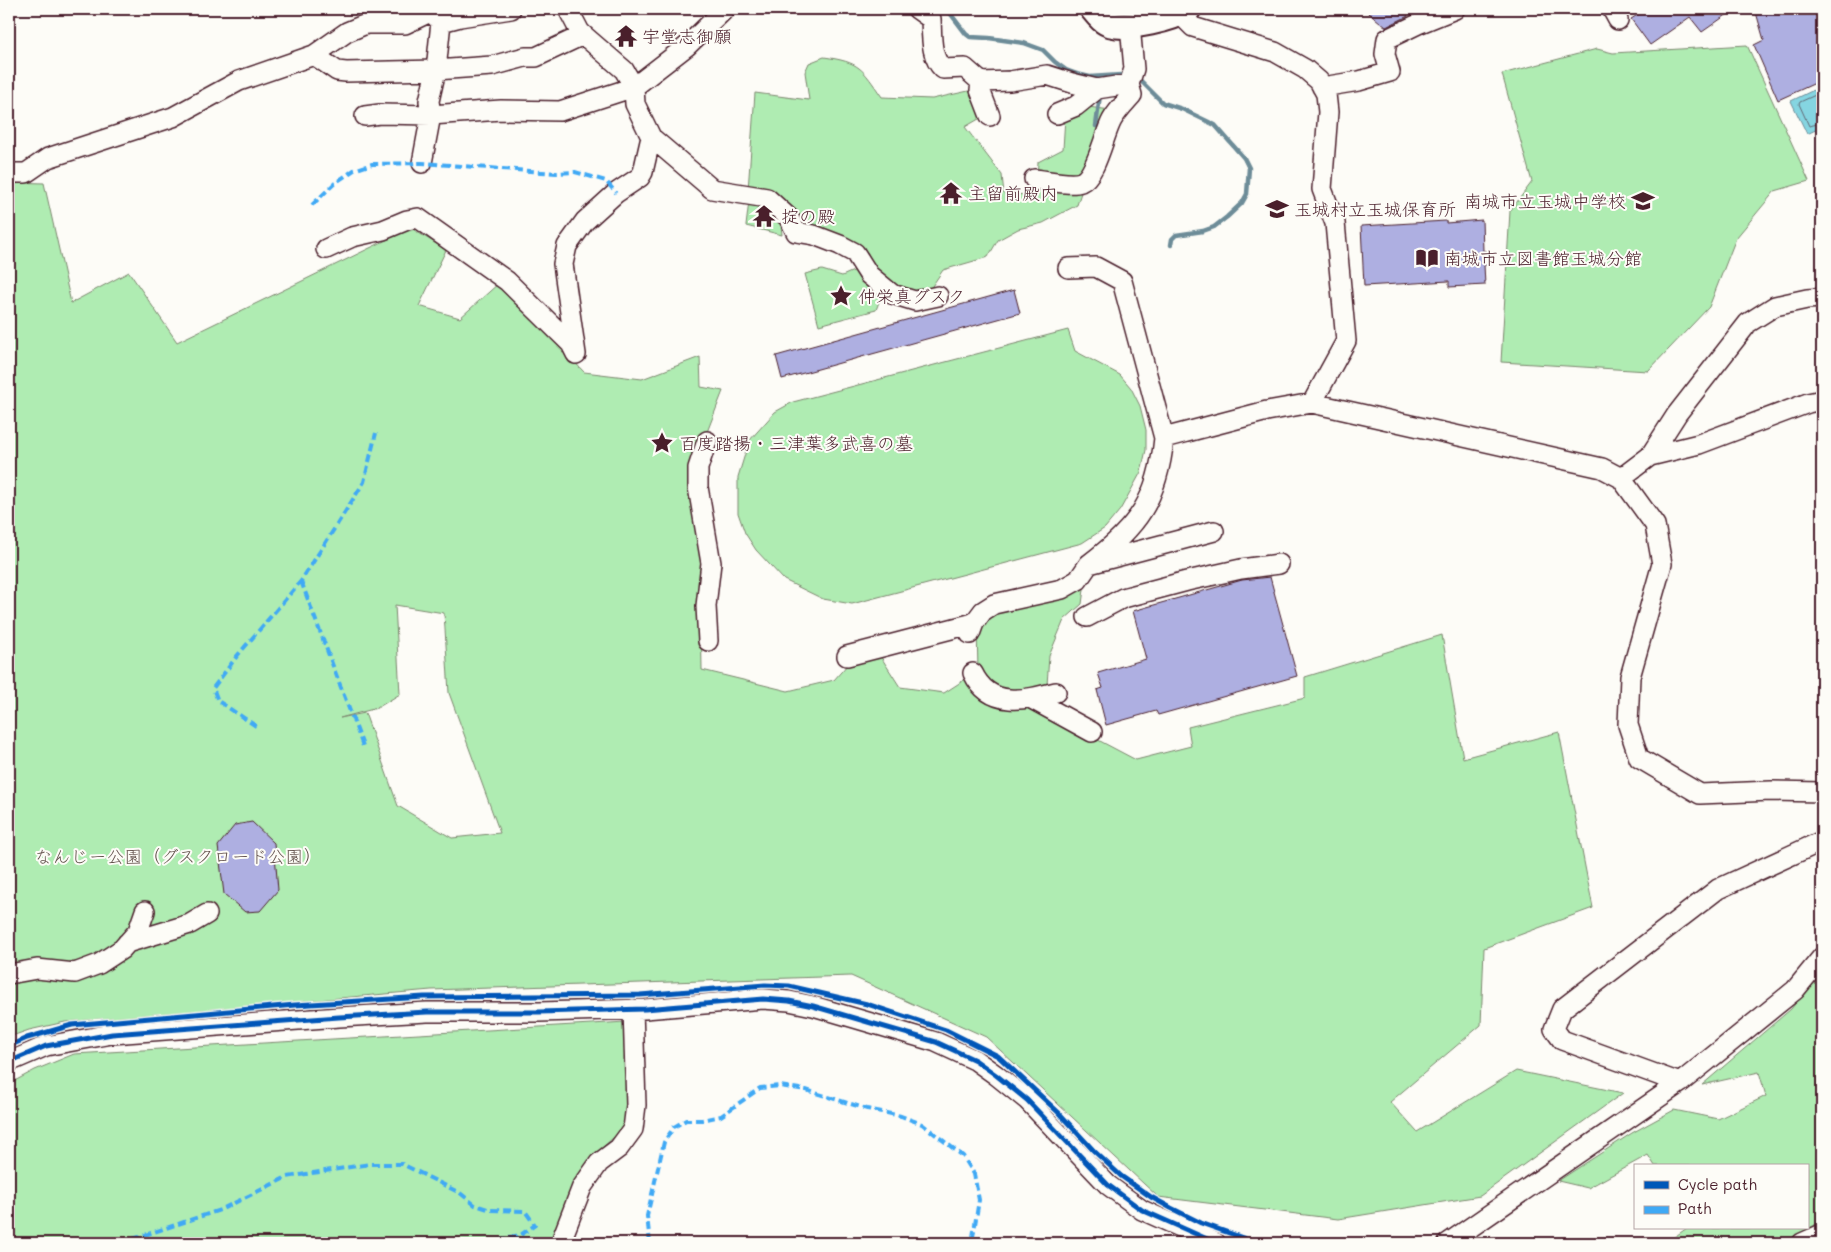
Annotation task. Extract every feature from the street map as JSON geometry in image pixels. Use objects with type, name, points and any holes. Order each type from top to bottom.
[{"type":"main road","points":[[1093,9],[1098,16],[1109,23],[1130,25],[1184,11]]},
{"type":"street","points":[[9,173],[26,173],[48,158],[173,116],[239,81],[300,62],[314,55],[347,32],[366,24],[405,24],[426,14],[433,13],[460,17],[511,9]]},
{"type":"street","points":[[568,9],[580,32],[624,70],[634,87],[635,104],[651,137],[712,190],[767,198],[789,218],[796,232],[814,235],[855,253],[869,275],[892,294],[915,301],[938,296]]},
{"type":"street","points":[[365,116],[501,110],[560,111],[634,87],[687,46],[725,9]]},
{"type":"street","points":[[917,9],[931,19],[934,53],[937,64],[943,69],[964,68],[981,82],[1010,81],[1047,75],[1072,84],[1097,89]]},
{"type":"street","points":[[1322,87],[1359,81],[1390,72],[1385,54],[1388,39],[1455,9]]},
{"type":"street","points":[[1184,11],[1193,27],[1275,52],[1305,69],[1319,81],[1326,94],[1328,112],[1322,189],[1335,223],[1346,341],[1312,403]]},
{"type":"street","points":[[422,163],[431,114],[429,101],[436,70],[433,13]]},
{"type":"street","points":[[1034,179],[1072,183],[1082,182],[1093,170],[1104,137],[1113,118],[1132,95],[1130,25]]},
{"type":"street","points":[[314,55],[337,71],[436,70],[492,66],[525,57],[536,57],[583,35]]},
{"type":"street","points":[[1057,114],[1076,106],[1097,89],[1131,78]]},
{"type":"street","points":[[981,82],[980,90],[990,116]]},
{"type":"street","points":[[326,249],[352,237],[383,230],[407,220],[418,218],[507,281],[571,344],[576,354],[563,264],[567,246],[585,221],[616,193],[640,176],[643,172],[651,137]]},
{"type":"street","points":[[847,656],[972,628],[983,611],[994,604],[1062,589],[1078,580],[1089,564],[1125,533],[1141,515],[1154,491],[1162,464],[1164,438],[1122,281],[1096,267],[1068,268]]},
{"type":"street","points":[[1620,478],[1650,456],[1677,414],[1748,323],[1775,306],[1807,299],[1822,298]]},
{"type":"street","points":[[1650,456],[1699,444],[1808,403],[1822,400]]},
{"type":"street","points":[[1164,438],[1267,411],[1312,403],[1602,468],[1620,478],[1655,524],[1662,564],[1630,677],[1628,725],[1639,758],[1700,794],[1771,791],[1822,792]]},
{"type":"street","points":[[706,440],[698,468],[698,487],[710,563],[706,606],[708,640]]},
{"type":"street","points":[[1089,564],[1214,531]]},
{"type":"street","points":[[1087,617],[1123,598],[1188,580],[1241,569],[1279,564]]},
{"type":"street","points":[[973,674],[990,694],[1006,700],[1030,698],[1056,692]]},
{"type":"street","points":[[1030,698],[1092,732]]},
{"type":"street","points":[[1680,1084],[1562,1040],[1554,1029],[1562,1009],[1718,889],[1822,841]]},
{"type":"street","points":[[9,974],[37,969],[75,972],[99,964],[122,949],[138,931],[145,911]]},
{"type":"street","points":[[127,943],[190,924],[207,914]]},
{"type":"street","points":[[1448,1243],[1680,1084],[1796,990],[1822,957]]},
{"type":"street","points":[[9,1062],[46,1046],[112,1034],[426,1012],[539,1012],[632,1009],[763,999],[789,1001],[813,1006],[936,1042],[975,1060],[1027,1100],[1108,1185],[1142,1210],[1216,1243]]},
{"type":"street","points":[[562,1243],[582,1187],[599,1163],[618,1148],[633,1129],[636,1105],[632,1009]]},
{"type":"green space","name":"南城市立玉城中学校","points":[[1747,45],[1809,181],[1775,191],[1736,238],[1709,307],[1648,371],[1501,362],[1510,211],[1532,182],[1502,74],[1597,49],[1613,53]]},
{"type":"green space","points":[[824,57],[845,61],[859,68],[870,79],[882,97],[932,99],[973,90],[984,116],[965,127],[1002,175],[1004,194],[1036,195],[1038,162],[1063,149],[1065,117],[1088,107],[1111,110],[1077,205],[1043,223],[1018,229],[998,240],[988,257],[943,270],[928,292],[911,293],[895,287],[879,275],[867,252],[841,238],[799,225],[748,190],[755,93],[809,100],[805,72],[809,63]]},
{"type":"green space","name":"なんじー公園（グスクロード公園）","points":[[9,182],[44,183],[71,303],[129,272],[177,342],[411,228],[446,250],[419,306],[460,318],[499,283],[584,372],[642,379],[700,357],[701,387],[723,391],[693,468],[706,563],[701,608],[702,670],[788,691],[834,680],[848,664],[879,654],[900,687],[944,693],[978,671],[977,626],[992,612],[1085,582],[1082,604],[1064,620],[1049,656],[1047,685],[1026,702],[1136,760],[1191,746],[1188,727],[1305,698],[1305,677],[1442,635],[1463,758],[1559,732],[1593,908],[1484,948],[1481,1025],[1390,1102],[1417,1132],[1516,1071],[1623,1093],[1480,1196],[1338,1219],[1158,1197],[986,1037],[851,976],[431,990],[65,1022],[29,1030],[9,1037]],"holes":[[[395,605],[444,613],[449,693],[500,833],[452,838],[398,806],[365,713],[340,718],[377,708],[400,694]]]},
{"type":"green space","points":[[749,201],[764,204],[785,221],[781,224],[782,235],[746,226]]},
{"type":"green space","points":[[858,269],[882,294],[876,310],[819,325],[805,274],[822,270],[842,276]]},
{"type":"green space","points":[[1068,330],[1075,351],[1120,375],[1131,388],[1140,406],[1146,430],[1146,450],[1141,472],[1120,510],[1105,528],[1082,543],[852,604],[823,599],[784,580],[756,550],[745,533],[738,513],[738,477],[749,441],[775,412],[793,402]]},
{"type":"green space","points":[[1822,969],[1822,1221],[1808,1229],[1808,1164],[1654,1164],[1648,1155],[1588,1188],[1558,1181],[1632,1133],[1674,1110],[1718,1119],[1766,1096],[1759,1072],[1702,1085],[1791,1009]]},
{"type":"green space","points":[[626,1022],[627,1125],[588,1161],[559,1223],[555,1243],[9,1243],[9,1084],[35,1070],[74,1054]]},
{"type":"green space","points":[[1684,1230],[1806,1230],[1783,1243],[1666,1243]]},
{"type":"water","points":[[1822,86],[1822,127],[1807,134],[1791,101]]},
{"type":"building","points":[[1364,9],[1404,9],[1408,16],[1386,27]]},
{"type":"building","points":[[1647,9],[1735,9],[1702,32],[1690,17],[1650,45],[1631,19]]},
{"type":"building","points":[[1755,9],[1822,9],[1822,80],[1778,100],[1754,45],[1764,40]]},
{"type":"building","name":"南城市立図書館玉城分館","points":[[1482,220],[1483,251],[1490,251],[1491,265],[1484,265],[1485,285],[1449,287],[1449,281],[1364,286],[1361,226]]},
{"type":"building","points":[[1014,290],[1020,313],[782,379],[776,356]]},
{"type":"building","points":[[1270,577],[1297,676],[1158,715],[1156,711],[1106,725],[1097,690],[1103,688],[1098,673],[1146,659],[1133,611],[1242,580]]},
{"type":"building","points":[[252,822],[274,843],[278,890],[260,911],[245,912],[224,894],[218,846],[235,825]]},
{"type":"waterway","points":[[947,9],[970,37],[1024,43],[1043,50],[1066,70],[1077,74],[1090,77],[1127,76]]},
{"type":"waterway","points":[[1135,78],[1139,79],[1163,103],[1182,109],[1215,125],[1244,158],[1249,168],[1247,194],[1242,203],[1214,227],[1203,231],[1176,235],[1172,239],[1171,245]]},
{"type":"waterway","points":[[1096,126],[1100,95]]},
{"type":"marked path","points":[[312,205],[335,183],[354,170],[372,164],[422,163],[556,173],[575,172],[606,181],[616,193]]},
{"type":"marked path","points":[[256,726],[218,701],[213,688],[237,656],[301,581],[364,482],[376,433]]},
{"type":"marked path","points":[[301,581],[363,746]]},
{"type":"marked path","points":[[650,1243],[647,1216],[664,1142],[674,1127],[686,1120],[702,1120],[721,1116],[760,1088],[780,1086],[806,1090],[867,1109],[901,1116],[922,1124],[963,1156],[974,1174],[979,1200],[972,1243]]},
{"type":"marked path","points":[[121,1243],[220,1210],[287,1177],[370,1164],[402,1164],[460,1193],[475,1205],[491,1210],[525,1211],[535,1225],[522,1234],[491,1243]]},
{"type":"marked path","points":[[685,1243],[701,1241],[705,1243]]},
{"type":"cycle path","points":[[9,1046],[27,1038],[72,1025],[295,1005],[424,997],[640,995],[765,985],[789,986],[867,1004],[946,1030],[998,1056],[1058,1112],[1094,1151],[1121,1176],[1151,1197],[1201,1223],[1257,1243]]},
{"type":"cycle path","points":[[9,1062],[46,1046],[112,1034],[427,1012],[539,1012],[645,1009],[763,999],[789,1001],[813,1006],[936,1042],[975,1060],[1027,1100],[1108,1185],[1142,1210],[1216,1243]]},
{"type":"place","name":"宇堂志御願","points":[[626,36]]},
{"type":"place","name":"主留前殿内","points":[[951,193]]},
{"type":"place","name":"南城市立玉城中学校","points":[[1643,201]]},
{"type":"place","name":"玉城村立玉城保育所","points":[[1277,209]]},
{"type":"place","name":"掟の殿","points":[[764,216]]},
{"type":"place","name":"南城市立図書館玉城分館","points":[[1427,258]]},
{"type":"place","name":"仲栄真グスク","points":[[841,296]]},
{"type":"place","name":"百度踏揚・三津葉多武喜の墓","points":[[662,443]]}]
